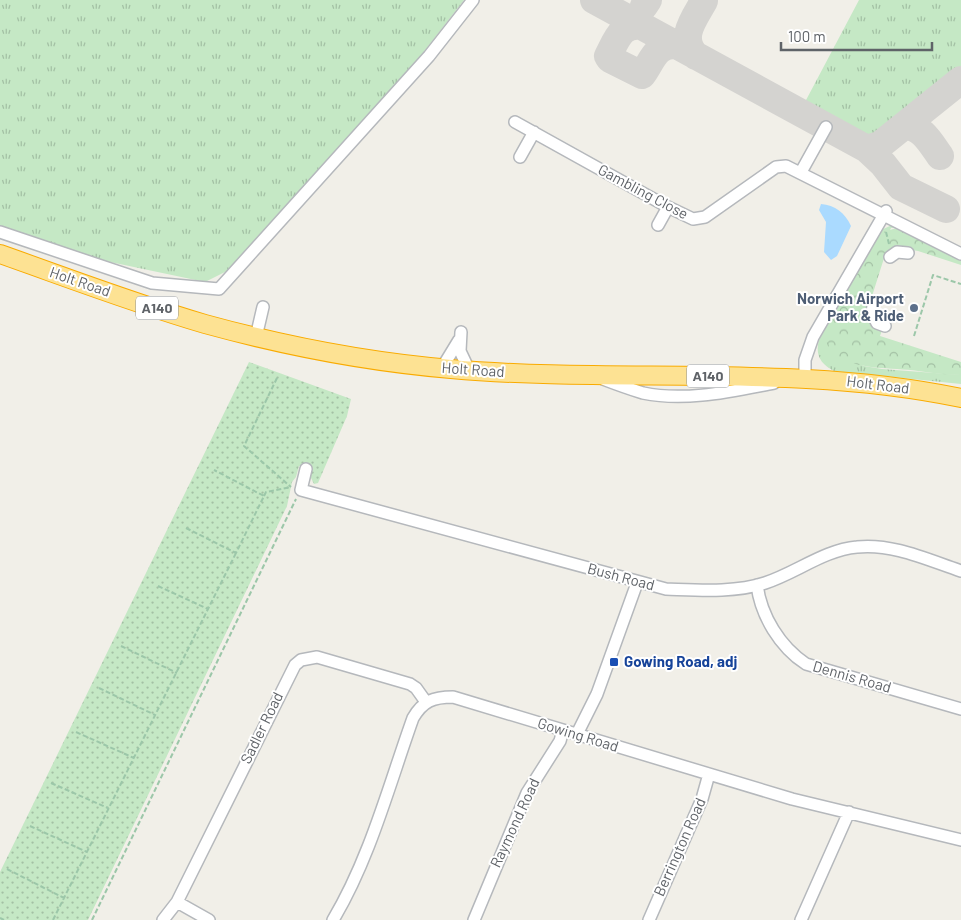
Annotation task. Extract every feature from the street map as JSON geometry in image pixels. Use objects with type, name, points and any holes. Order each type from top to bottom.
[{"type":"highway","name":"Holt Road","points":[[0,254],[109,285],[204,323],[318,351],[436,368],[469,370],[589,375],[805,378],[868,382],[961,398]]},
{"type":"street","points":[[0,232],[152,283],[219,289],[405,89],[473,0]]},
{"type":"street","name":"Gambling Close","points":[[515,122],[693,219],[705,217],[776,166],[786,166],[884,213],[961,254]]},
{"type":"street","points":[[801,172],[826,127]]},
{"type":"street","points":[[520,157],[534,132]]},
{"type":"street","points":[[658,225],[668,207]]},
{"type":"street","points":[[805,378],[806,360],[813,337],[884,213]]},
{"type":"street","points":[[892,255],[908,253]]},
{"type":"street","points":[[256,337],[263,306]]},
{"type":"street","points":[[874,306],[872,312],[877,323],[885,326]]},
{"type":"street","points":[[436,368],[453,353],[460,335],[460,351],[469,370]]},
{"type":"street","points":[[931,392],[961,390]]},
{"type":"street","points":[[296,488],[306,469]]},
{"type":"street","name":"Bush Road","points":[[296,488],[637,583],[666,589],[700,590],[757,585],[839,550],[857,547],[878,546],[961,571]]},
{"type":"street","points":[[577,734],[597,694],[637,583]]},
{"type":"street","name":"Dennis Road","points":[[757,585],[764,614],[794,656],[806,664],[961,709]]},
{"type":"street","name":"Sadler Road","points":[[163,920],[176,902],[287,677],[301,660],[317,657],[410,684],[416,688],[426,702]]},
{"type":"street","name":"Gowing Road","points":[[426,702],[434,698],[452,698],[792,799],[961,840]]},
{"type":"street","points":[[333,920],[348,895],[413,718],[426,702]]},
{"type":"street","name":"Raymond Road","points":[[474,920],[527,793],[560,741],[563,730]]},
{"type":"street","name":"Berrington Road","points":[[649,920],[702,799],[709,774]]},
{"type":"street","points":[[801,920],[849,812]]},
{"type":"street","points":[[176,902],[209,920]]},
{"type":"path","points":[[884,213],[892,255]]},
{"type":"path","points":[[914,336],[933,275],[961,284]]},
{"type":"path","points":[[276,378],[244,446],[296,488]]},
{"type":"path","points":[[214,470],[264,496]]},
{"type":"path","points":[[53,920],[266,492],[296,488]]},
{"type":"path","points":[[92,920],[296,488]]},
{"type":"path","points":[[186,528],[236,553]]},
{"type":"path","points":[[158,586],[208,609]]},
{"type":"path","points":[[120,646],[176,673]]},
{"type":"path","points":[[99,688],[156,715]]},
{"type":"path","points":[[76,732],[134,758]]},
{"type":"path","points":[[51,783],[108,808]]},
{"type":"path","points":[[30,826],[87,852]]},
{"type":"path","points":[[7,869],[64,898]]},
{"type":"path","points":[[0,918],[4,920]]},
{"type":"green space","points":[[0,0],[464,0],[395,89],[233,268],[205,282],[96,259],[0,230]]},
{"type":"green space","points":[[859,0],[961,0],[961,72],[883,134],[874,139],[867,138],[805,102]]},
{"type":"green space","points":[[892,225],[900,227],[891,228],[835,354],[864,366],[882,369],[961,375],[961,384],[834,371],[822,362],[818,354],[819,340],[875,237],[879,231]]},
{"type":"green space","points":[[900,227],[939,250],[961,260],[961,265],[918,251],[900,248],[885,255],[867,312],[882,330],[880,336],[961,362],[961,375],[864,366],[843,359],[834,354],[829,347],[828,333],[876,237],[883,232]]},
{"type":"green space","points":[[249,362],[351,399],[347,416],[318,483],[314,484],[310,476],[311,468],[299,466],[296,477],[292,482],[287,506],[88,920],[0,920],[0,872]]},
{"type":"water","points":[[821,204],[839,210],[851,226],[837,256],[831,260],[824,252],[826,222],[819,210]]},
{"type":"taxiway","points":[[594,0],[867,149],[880,145],[961,80]]},
{"type":"taxiway","points":[[644,6],[648,0]]},
{"type":"taxiway","points":[[696,56],[688,42],[688,35],[692,22],[704,1]]},
{"type":"taxiway","points":[[641,26],[629,27],[620,34],[608,56],[610,59],[642,75],[655,55],[663,47],[676,45]]},
{"type":"taxiway","points":[[904,126],[921,132],[940,156]]},
{"type":"taxiway","points":[[867,149],[883,164],[901,187],[946,209]]},
{"type":"place","name":"Norwich Airport Park & Ride","points":[[914,308]]},
{"type":"place","name":"Gowing Road, adj","points":[[614,662]]}]
